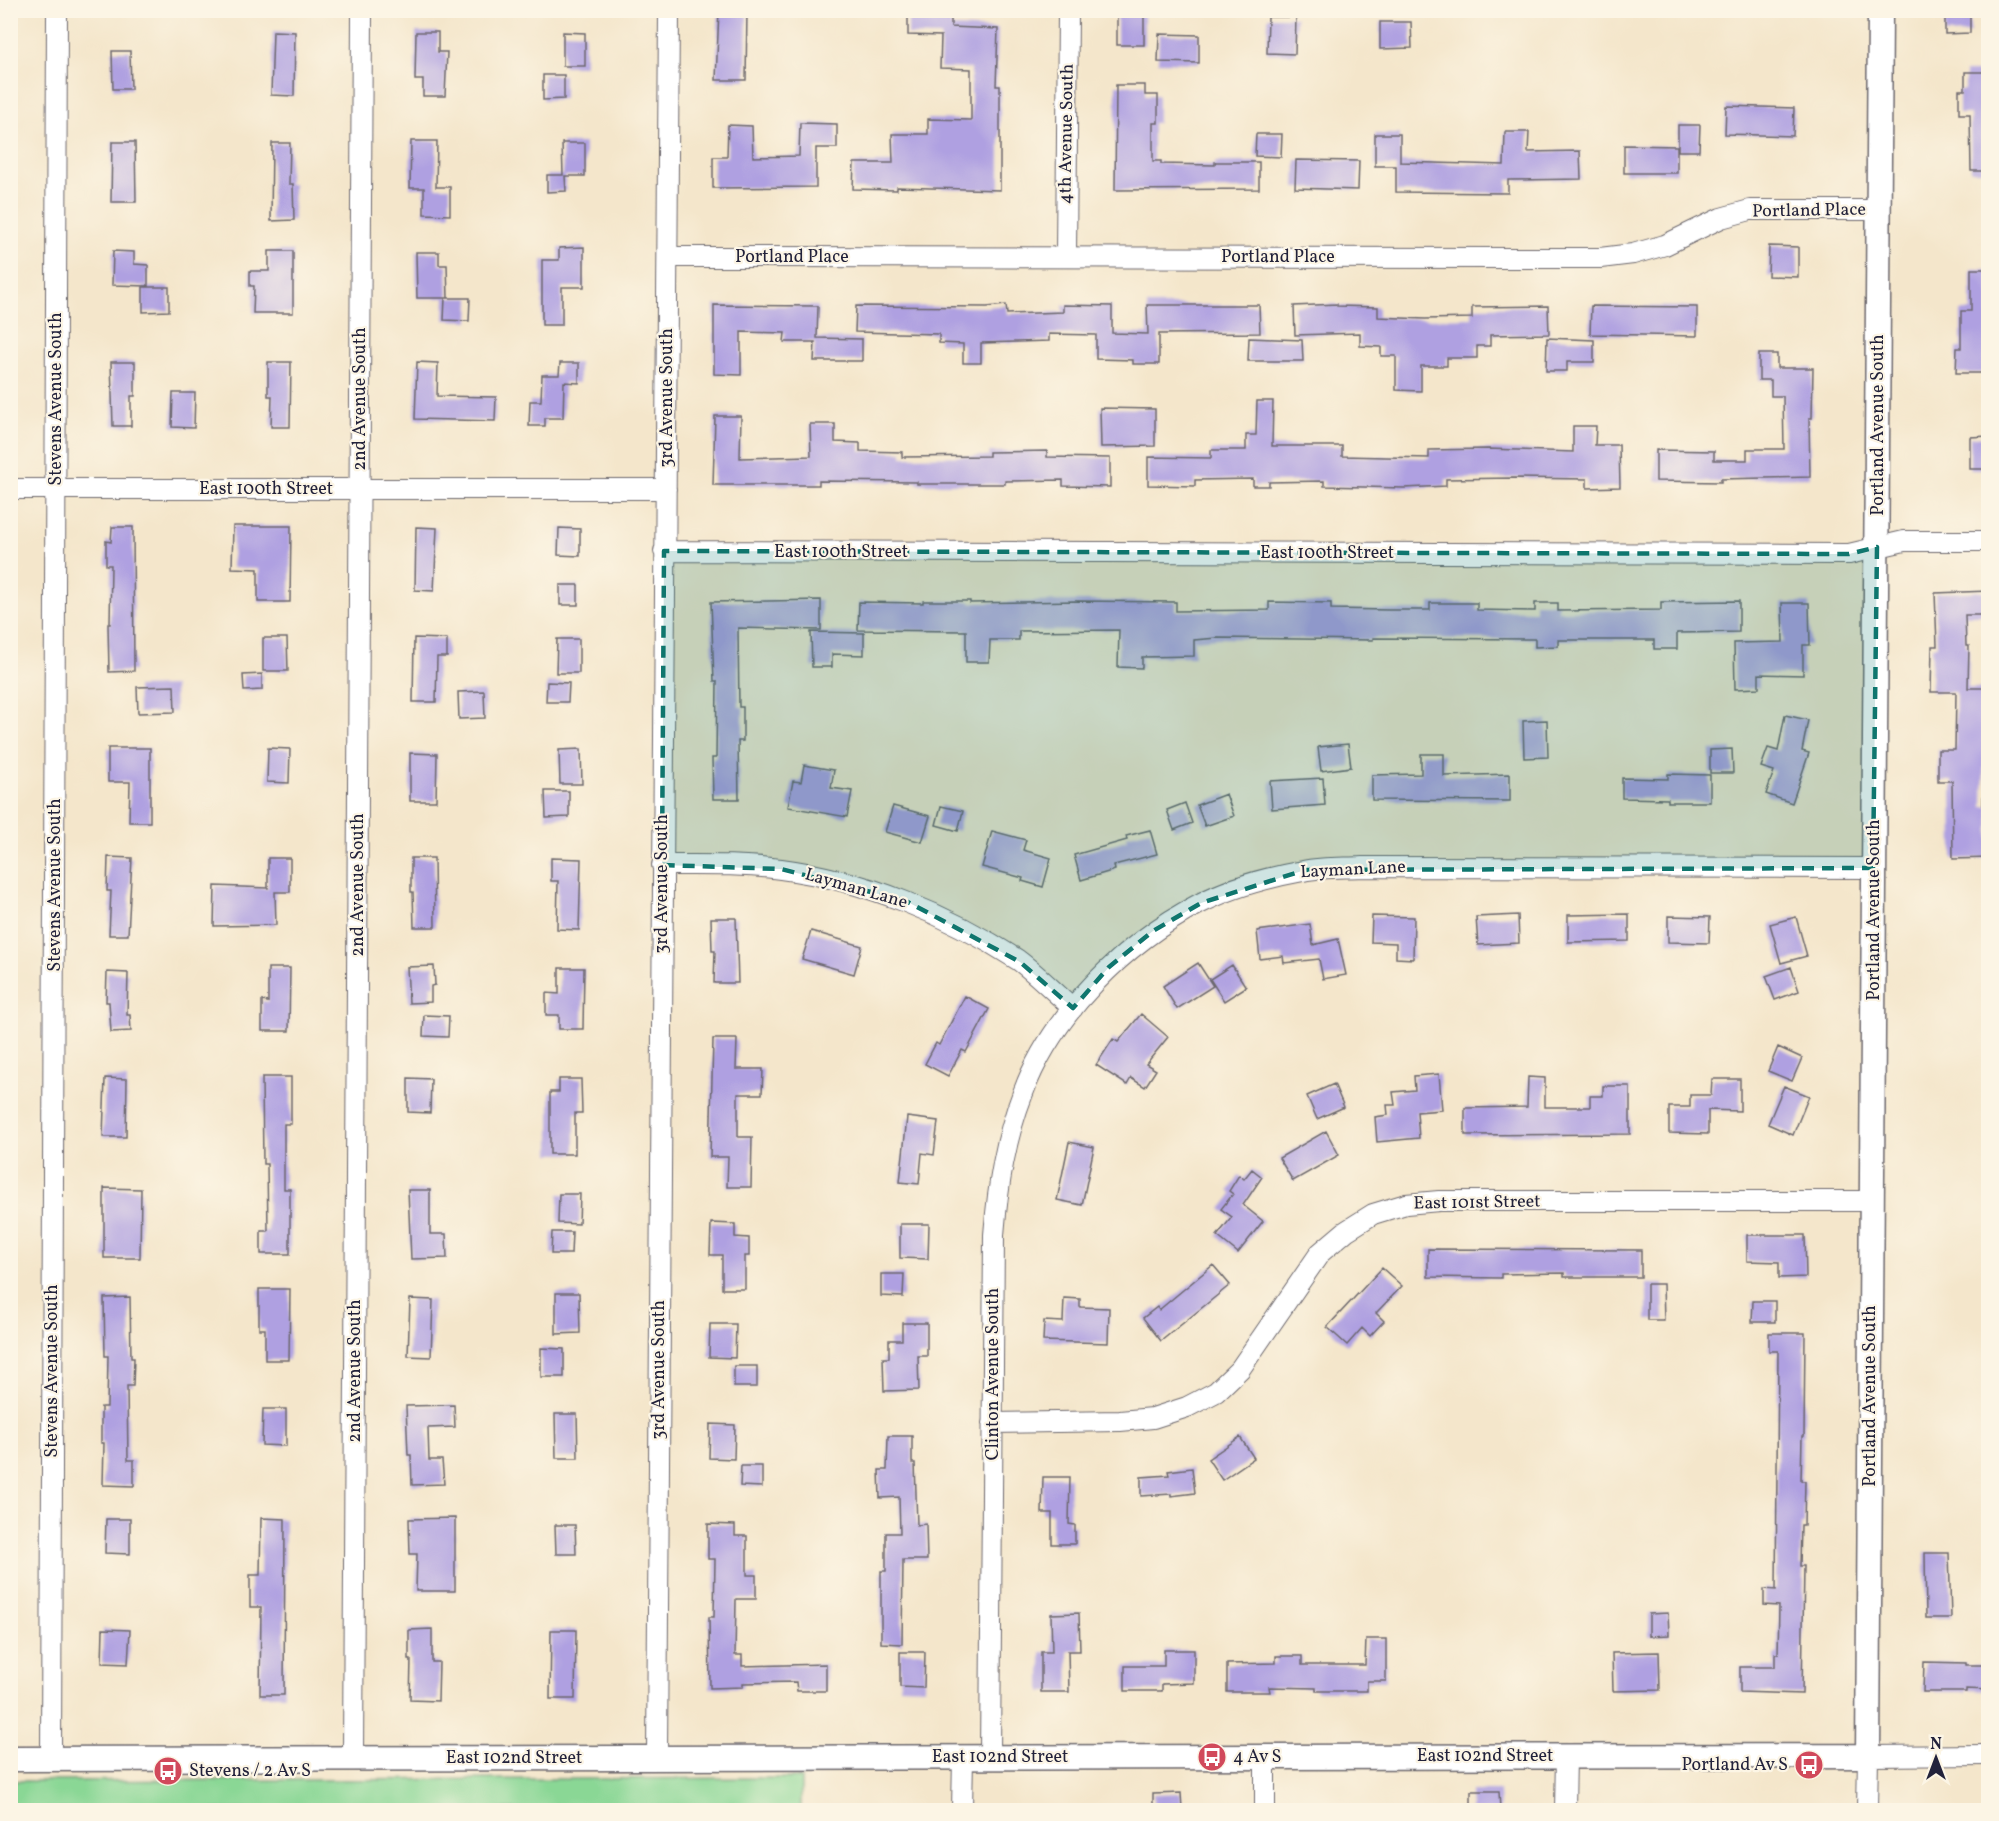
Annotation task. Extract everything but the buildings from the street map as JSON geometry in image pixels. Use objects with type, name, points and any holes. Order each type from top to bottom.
[{"type":"street","name":"Stevens Avenue South","points":[[51,1759],[57,10]]},
{"type":"street","name":"2nd Avenue South","points":[[353,1759],[362,10]]},
{"type":"street","name":"3rd Avenue South","points":[[657,1757],[669,10]]},
{"type":"street","name":"4th Avenue South","points":[[1065,257],[1068,10]]},
{"type":"street","name":"Portland Avenue South","points":[[1868,1810],[1880,10]]},
{"type":"street","name":"Portland Place","points":[[668,257],[1600,258],[1633,254],[1665,245],[1721,218],[1750,210],[1879,210]]},
{"type":"street","name":"East 100th Street","points":[[10,489],[666,489]]},
{"type":"street","name":"East 100th Street","points":[[664,551],[1849,554],[1904,541],[1989,541]]},
{"type":"street","name":"Layman Lane","points":[[662,865],[717,865],[782,869],[846,882],[906,901],[965,928],[1020,962],[1073,1008],[1109,967],[1163,925],[1201,903],[1252,884],[1305,870],[1362,867],[1873,868]]},
{"type":"street","name":"Clinton Avenue South","points":[[990,1757],[994,1235],[998,1186],[1009,1137],[1023,1091],[1045,1047],[1073,1008]]},
{"type":"street","name":"East 101st Street","points":[[992,1423],[1120,1421],[1153,1418],[1216,1392],[1240,1369],[1320,1252],[1346,1231],[1373,1214],[1406,1204],[1439,1201],[1872,1201]]},
{"type":"street","name":"East 102nd Street","points":[[10,1759],[1989,1755]]},
{"type":"street","points":[[1265,1756],[1265,1810]]},
{"type":"street","points":[[1565,1810],[1566,1756]]},
{"type":"street","points":[[962,1810],[963,1757]]},
{"type":"highlighted area","points":[[1877,547],[1873,868],[1305,870],[1201,903],[1153,931],[1109,967],[1073,1008],[1020,962],[906,901],[781,869],[662,865],[664,551],[1849,554]]},
{"type":"green space","points":[[801,1778],[801,1810],[10,1810],[11,1781]]},
{"type":"place","name":"4 Av S","points":[[1212,1757]]},
{"type":"place","name":"Portland Av S","points":[[1809,1765]]},
{"type":"place","name":"Stevens / 2 Av S","points":[[168,1771]]}]
